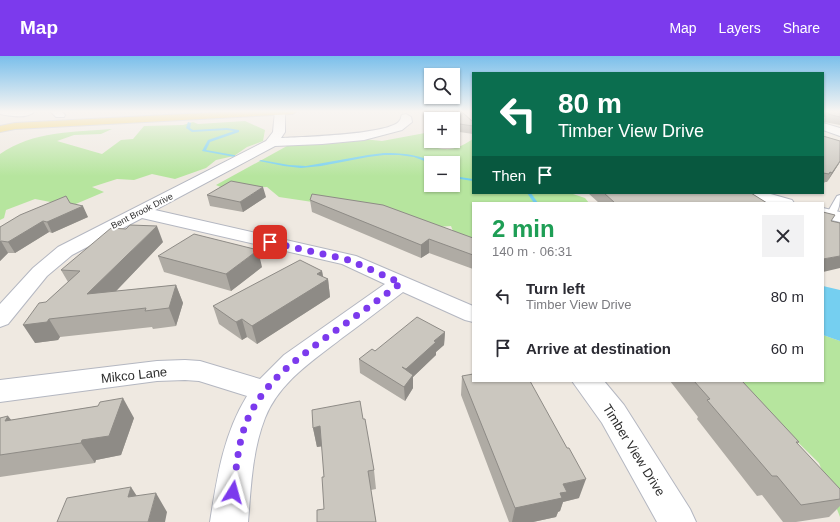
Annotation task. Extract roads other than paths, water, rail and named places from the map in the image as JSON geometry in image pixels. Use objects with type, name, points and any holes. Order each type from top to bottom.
[{"type":"street","points":[[272,142],[278,133]]},
{"type":"street","points":[[272,142],[375,135],[383,133]]},
{"type":"street","name":"Bent Brook Drive","points":[[0,319],[35,277],[54,259],[77,245],[265,148],[272,142]]},
{"type":"street","points":[[752,194],[782,202]]},
{"type":"street","points":[[140,212],[349,260],[472,315]]},
{"type":"street","points":[[229,522],[240,441],[250,413],[265,391],[278,374],[293,362],[401,283]]},
{"type":"street","name":"Mikco Lane","points":[[0,391],[157,371],[185,370],[200,372],[265,391]]},
{"type":"street","name":"Timber View Drive","points":[[587,382],[597,392],[613,414],[677,522]]},
{"type":"lane","points":[[831,215],[840,198]]},
{"type":"water","points":[[824,286],[840,290],[840,341],[824,335]]},
{"type":"waterway","points":[[233,133],[209,141],[204,151],[234,156]]},
{"type":"waterway","points":[[261,161],[289,166],[306,167],[384,154],[414,156],[424,159]]},
{"type":"waterway","points":[[460,178],[472,180]]},
{"type":"waterway","points":[[530,194],[535,202]]}]
